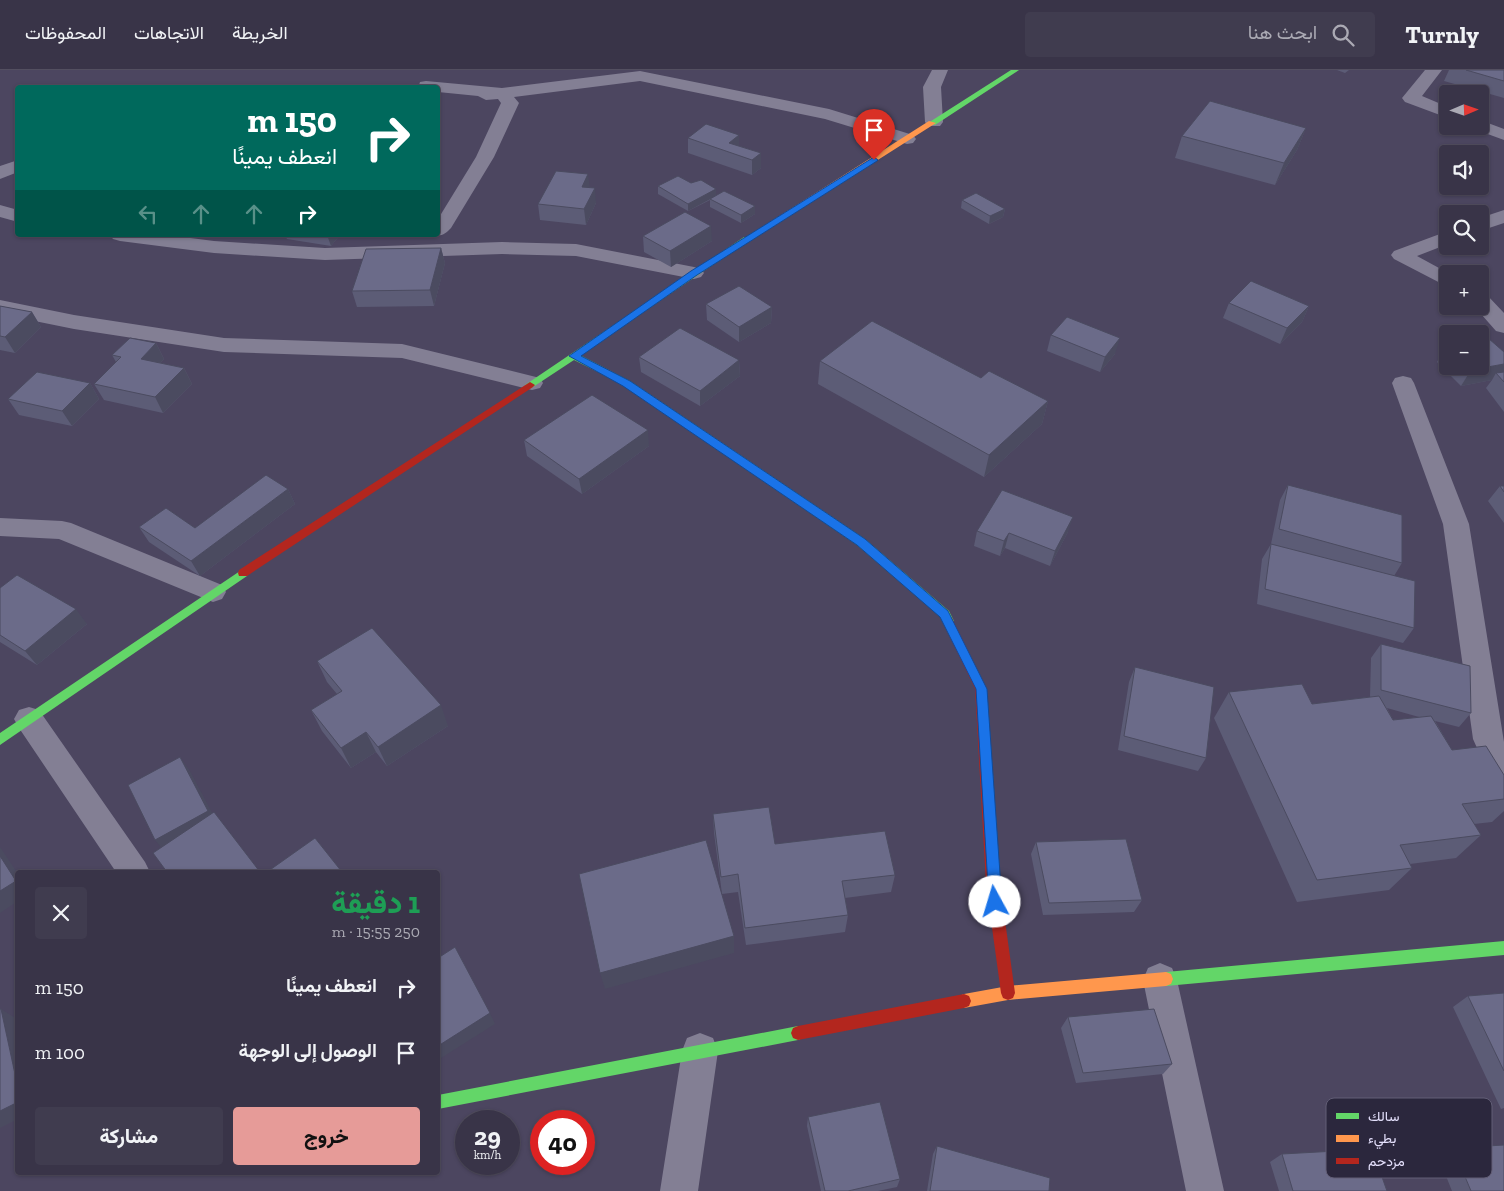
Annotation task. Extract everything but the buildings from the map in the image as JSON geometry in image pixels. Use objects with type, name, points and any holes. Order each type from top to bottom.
[{"type":"street","points":[[934,122],[932,87],[940,70]]},
{"type":"street","points":[[0,740],[213,592],[574,356],[694,273],[1016,70]]},
{"type":"street","points":[[1434,70],[1411,98],[1439,109]]},
{"type":"street","points":[[440,104],[502,93],[640,76],[829,114],[907,139]]},
{"type":"street","points":[[440,87],[502,93],[510,103],[485,157],[440,228]]},
{"type":"street","points":[[1489,128],[1504,134]]},
{"type":"street","points":[[0,173],[15,166]]},
{"type":"street","points":[[0,211],[15,215]]},
{"type":"street","points":[[1489,222],[1504,216]]},
{"type":"street","points":[[136,237],[214,247],[324,254],[416,250],[576,250],[694,273]]},
{"type":"street","points":[[416,250],[430,237]]},
{"type":"street","points":[[1439,240],[1401,255],[1439,276]]},
{"type":"street","points":[[0,307],[74,322],[224,345],[402,351],[532,382]]},
{"type":"street","points":[[1489,310],[1504,326]]},
{"type":"street","points":[[574,356],[627,383],[861,542],[944,614],[982,689],[993,884],[1008,993]]},
{"type":"street","points":[[1403,383],[1456,524],[1488,739],[1504,775]]},
{"type":"street","points":[[0,528],[62,530],[213,592]]},
{"type":"street","points":[[29,719],[133,870]]},
{"type":"street","points":[[440,1102],[1008,993],[1504,948]]},
{"type":"street","points":[[1160,980],[1205,1191]]},
{"type":"street","points":[[679,1191],[700,1052]]},
{"type":"traffic: fast","points":[[932,123],[1016,70]]},
{"type":"traffic: fast","points":[[530,385],[747,239]]},
{"type":"traffic: fast","points":[[574,356],[627,383],[861,542],[945,614],[948,621]]},
{"type":"traffic: fast","points":[[0,740],[243,573]]},
{"type":"traffic: fast","points":[[1166,979],[1504,948]]},
{"type":"traffic: fast","points":[[440,1102],[798,1033]]},
{"type":"traffic: slow","points":[[747,239],[932,123]]},
{"type":"traffic: slow","points":[[964,1001],[1008,993],[1166,979]]},
{"type":"traffic: jam","points":[[243,573],[530,385]]},
{"type":"traffic: jam","points":[[948,621],[981,689],[993,884],[1008,993]]},
{"type":"traffic: jam","points":[[798,1033],[964,1001]]},
{"type":"route","points":[[874,160],[694,273],[574,356],[627,383],[746,462],[861,542],[944,614],[982,689],[995,902]]}]
